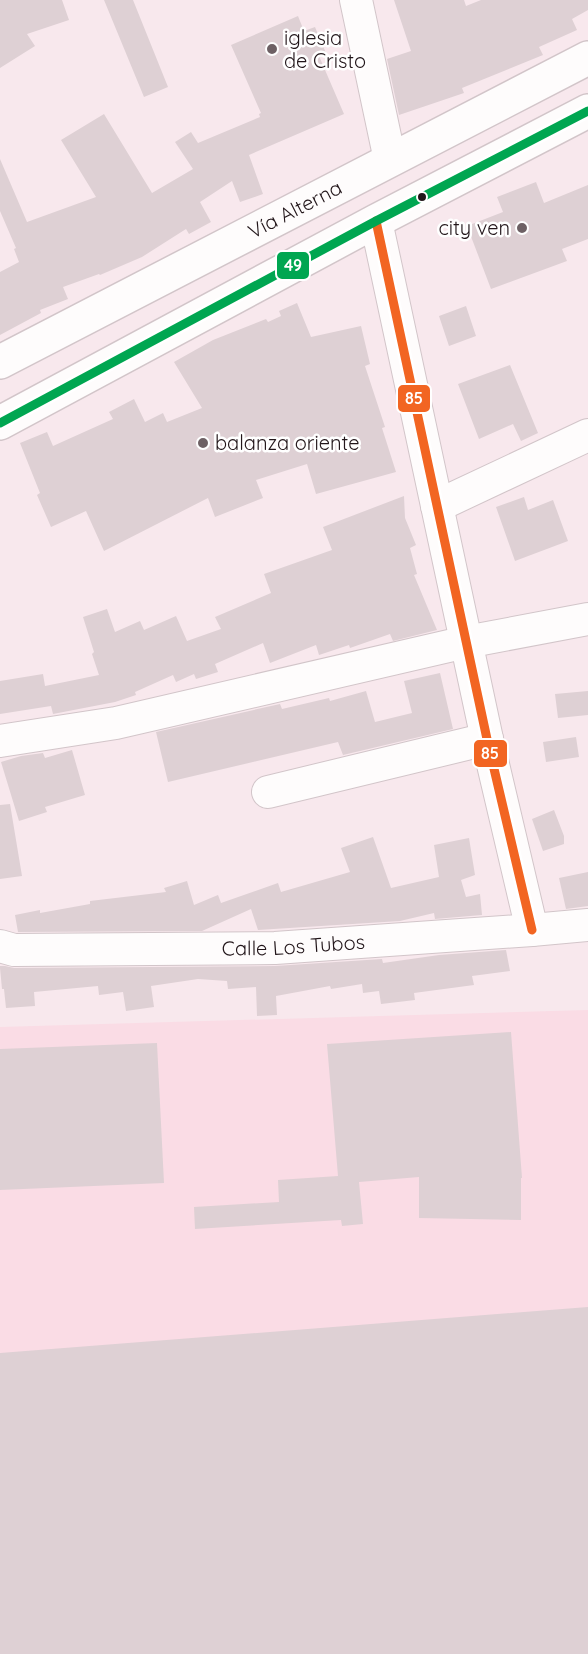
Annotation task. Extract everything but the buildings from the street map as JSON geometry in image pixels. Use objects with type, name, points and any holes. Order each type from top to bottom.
[{"type":"highway","name":"Vía Alterna","points":[[0,362],[588,58]]},
{"type":"highway","points":[[0,423],[376,221],[588,111]]},
{"type":"street","points":[[356,0],[390,160]]},
{"type":"street","points":[[376,221],[487,739],[532,930]]},
{"type":"street","points":[[436,506],[588,435]]},
{"type":"street","points":[[0,741],[116,723],[466,642],[588,619]]},
{"type":"street","points":[[268,792],[487,739]]},
{"type":"street","name":"Calle Los Tubos","points":[[0,946],[14,951],[275,948],[588,925]]},
{"type":"shaded area","points":[[588,1010],[588,1654],[0,1654],[0,1027]]},
{"type":"transit line","name":"49","points":[[0,423],[376,221],[588,111]]},
{"type":"transit line","name":"85","points":[[376,221],[487,739],[532,930]]},
{"type":"place","name":"iglesia de Cristo","points":[[272,49]]},
{"type":"place","name":"city ven","points":[[522,228]]},
{"type":"place","name":"balanza oriente","points":[[203,443]]}]
